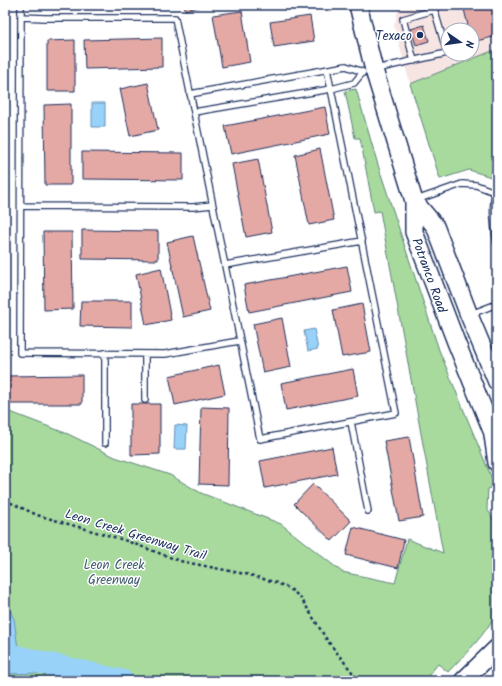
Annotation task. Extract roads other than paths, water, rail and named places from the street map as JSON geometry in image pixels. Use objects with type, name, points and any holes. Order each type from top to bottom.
[{"type":"main road","points":[[358,5],[368,71],[414,201]]},
{"type":"main road","name":"Potranco Road","points":[[414,201],[435,226],[469,315],[497,382]]},
{"type":"main road","name":"Potranco Road","points":[[414,201],[414,232],[453,335],[495,439],[497,463]]},
{"type":"main road","points":[[484,660],[497,634]]},
{"type":"main road","points":[[463,681],[497,648]]},
{"type":"lane","points":[[22,5],[20,353],[165,354],[239,341]]},
{"type":"lane","points":[[190,94],[346,66],[368,71],[414,61],[447,53],[434,7],[403,19],[414,61]]},
{"type":"lane","points":[[21,17],[175,18],[260,439],[396,413],[327,70]]},
{"type":"lane","points":[[194,112],[331,89],[354,83],[368,71]]},
{"type":"lane","points":[[414,201],[462,184],[476,185],[496,192]]},
{"type":"lane","points":[[497,185],[494,228],[497,243]]},
{"type":"lane","points":[[21,206],[193,207],[212,205]]},
{"type":"lane","points":[[225,265],[362,241]]},
{"type":"lane","points":[[469,315],[497,304]]},
{"type":"lane","points":[[105,353],[105,443]]},
{"type":"lane","points":[[145,354],[145,400]]},
{"type":"lane","points":[[351,422],[368,511]]},
{"type":"water","points":[[92,103],[105,103],[105,127],[92,127]]},
{"type":"water","points":[[314,329],[318,349],[308,351],[304,331]]},
{"type":"water","points":[[175,425],[187,426],[186,449],[174,449]]},
{"type":"water","points":[[5,600],[14,619],[18,649],[25,662],[39,673],[7,674],[5,671]]},
{"type":"waterway","points":[[5,654],[122,681]]},
{"type":"place","name":"Texaco","points":[[420,35]]},
{"type":"park label","name":"Leon Creek Greenway","points":[[114,572]]}]
